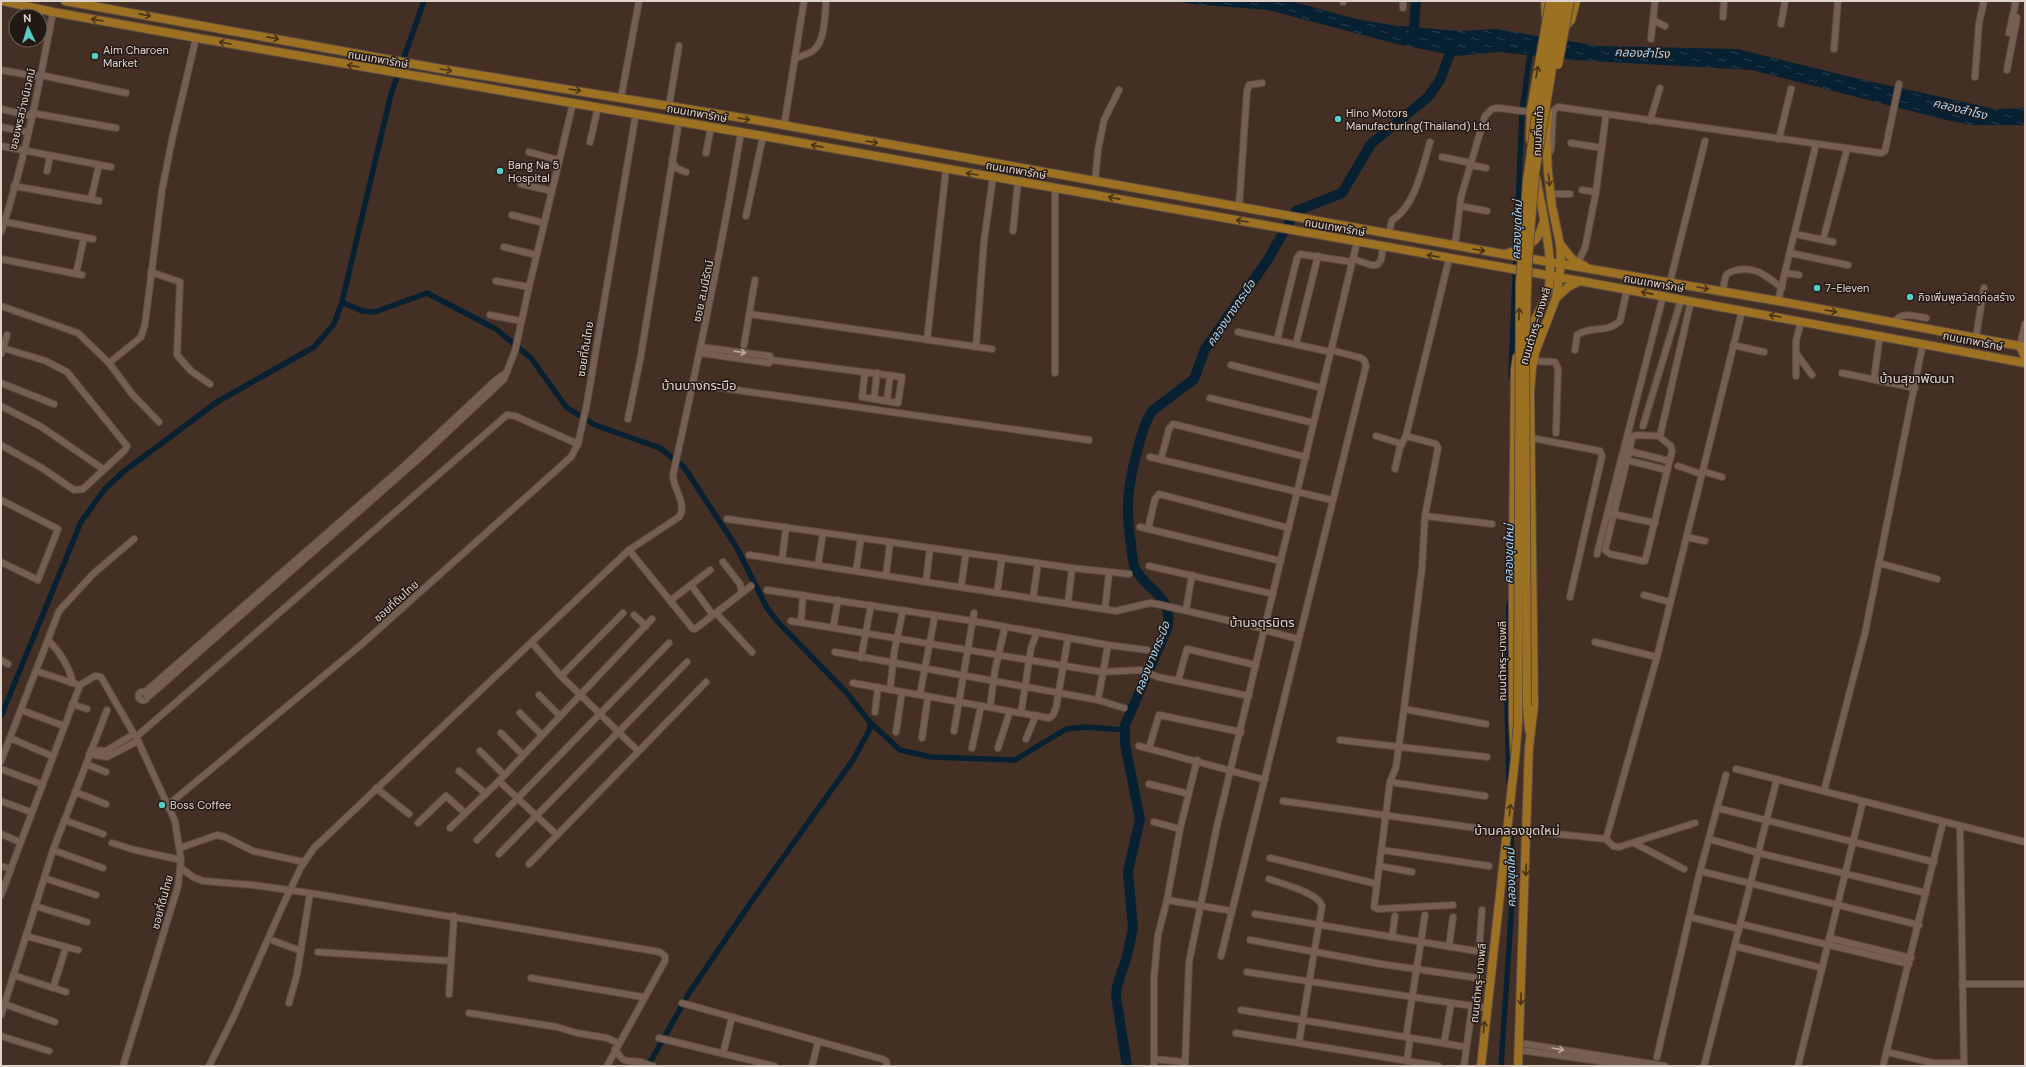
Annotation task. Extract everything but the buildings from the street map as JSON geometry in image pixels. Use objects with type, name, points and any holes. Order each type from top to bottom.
[{"type":"main road","name":"ถนนเทพารักษ์","points":[[3,1],[53,12],[391,73],[741,132],[1742,310],[2025,363]]},
{"type":"main road","name":"ถนนเทพารักษ์","points":[[65,1],[408,63],[669,106],[1455,246],[1778,301],[2023,346]]},
{"type":"main road","points":[[1545,1],[1545,15],[1548,22],[1567,25],[1571,20],[1576,1]]},
{"type":"main road","name":"ถนนกิ่งแก้ว","points":[[1545,261],[1544,216],[1532,160],[1528,111],[1550,1]]},
{"type":"main road","points":[[1515,759],[1518,723],[1520,278],[1528,174],[1535,122],[1557,1]]},
{"type":"main road","points":[[1518,1066],[1531,706],[1525,350],[1528,259],[1535,173],[1563,1]]},
{"type":"main road","name":"ถนนกิ่งแก้ว","points":[[1561,264],[1560,244],[1550,194],[1547,159],[1548,113],[1570,1]]},
{"type":"main road","points":[[1143,204],[1145,191]]},
{"type":"main road","points":[[1503,254],[1524,249],[1531,245],[1539,235],[1544,216]]},
{"type":"main road","points":[[1560,244],[1578,262],[1595,270]]},
{"type":"main road","name":"ถนนตำหรุ-บางพลี","points":[[1481,1066],[1486,1008],[1515,759],[1513,720],[1513,550],[1515,370],[1520,348],[1547,292],[1550,276],[1545,261]]},
{"type":"main road","name":"ถนนตำหรุ-บางพลี","points":[[1531,706],[1534,677],[1532,438],[1530,392],[1534,361],[1540,340],[1556,298],[1561,264]]},
{"type":"main road","points":[[1538,274],[1547,292]]},
{"type":"main road","points":[[1556,298],[1568,287],[1580,281]]},
{"type":"main road","points":[[2023,346],[2025,357]]},
{"type":"street","points":[[621,98],[639,1]]},
{"type":"street","points":[[784,126],[804,1]]},
{"type":"street","points":[[795,58],[809,53],[816,48],[820,41],[826,1]]},
{"type":"street","points":[[1403,1],[1403,8]]},
{"type":"street","points":[[1651,39],[1655,1]]},
{"type":"street","points":[[1723,17],[1724,1]]},
{"type":"street","points":[[1781,24],[1785,1]]},
{"type":"street","points":[[1834,49],[1838,1]]},
{"type":"street","points":[[1975,77],[1979,23],[1984,1]]},
{"type":"street","points":[[2009,33],[2016,1]]},
{"type":"street","name":"ซอยพรสว่างนิเวศน์","points":[[1,232],[23,151],[53,12]]},
{"type":"street","points":[[2008,70],[2017,18],[2013,15]]},
{"type":"street","points":[[1653,20],[1665,26]]},
{"type":"street","points":[[109,363],[141,337],[146,324],[162,190],[196,38]]},
{"type":"street","points":[[669,106],[679,46]]},
{"type":"street","points":[[1,70],[126,93]]},
{"type":"street","points":[[1239,207],[1247,91],[1249,85],[1262,83]]},
{"type":"street","points":[[1547,159],[1551,149],[1552,114],[1555,108],[1558,107],[1606,115],[1884,153],[1899,84]]},
{"type":"street","points":[[1650,121],[1660,88]]},
{"type":"street","points":[[1779,139],[1791,89]]},
{"type":"street","points":[[1095,182],[1098,150],[1104,120],[1120,90]]},
{"type":"street","points":[[147,694],[390,480],[471,407],[507,372],[516,351],[536,255],[573,103]]},
{"type":"street","points":[[590,142],[598,107]]},
{"type":"street","points":[[1455,246],[1460,206],[1485,116],[1492,109],[1498,108],[1528,111]]},
{"type":"street","points":[[1,109],[116,128]]},
{"type":"street","name":"ซอยที่ดินไทย","points":[[124,1066],[178,886],[181,868],[180,848],[175,821],[168,805],[290,706],[386,623],[571,457],[578,444],[636,114]]},
{"type":"street","points":[[1578,262],[1585,248],[1596,192],[1606,115]]},
{"type":"street","points":[[628,419],[641,356],[678,121]]},
{"type":"street","points":[[1,127],[27,132]]},
{"type":"street","points":[[706,152],[711,127]]},
{"type":"street","name":"ซอย ส.มนีรัตน์","points":[[629,550],[679,517],[682,513],[683,508],[673,483],[674,470],[694,384],[724,236],[741,132]]},
{"type":"street","points":[[746,216],[763,136]]},
{"type":"street","points":[[1670,282],[1705,141]]},
{"type":"street","points":[[1389,234],[1392,220],[1398,216],[1411,200],[1421,174],[1430,142]]},
{"type":"street","points":[[1571,143],[1602,148]]},
{"type":"street","points":[[1778,301],[1816,144]]},
{"type":"street","points":[[1,146],[112,167]]},
{"type":"street","points":[[1823,240],[1847,149]]},
{"type":"street","points":[[529,152],[558,160]]},
{"type":"street","points":[[47,171],[50,156]]},
{"type":"street","points":[[1442,157],[1486,168]]},
{"type":"street","points":[[672,159],[674,166],[686,172]]},
{"type":"street","points":[[91,199],[99,165]]},
{"type":"street","points":[[927,340],[946,169]]},
{"type":"street","points":[[976,347],[984,241],[993,177]]},
{"type":"street","points":[[1014,231],[1018,182]]},
{"type":"street","points":[[521,184],[552,191]]},
{"type":"street","points":[[14,186],[99,200]]},
{"type":"street","points":[[1055,188],[1055,373]]},
{"type":"street","points":[[1582,190],[1596,192]]},
{"type":"street","points":[[1550,194],[1570,194]]},
{"type":"street","points":[[1460,206],[1487,211]]},
{"type":"street","points":[[512,215],[544,223]]},
{"type":"street","points":[[3,221],[93,239]]},
{"type":"street","points":[[1795,234],[1833,242]]},
{"type":"street","points":[[1,259],[79,274],[84,238]]},
{"type":"street","points":[[1154,1059],[1185,1064],[1189,962],[1217,826],[1241,732],[1357,242]]},
{"type":"street","points":[[504,247],[536,255]]},
{"type":"street","points":[[1276,340],[1297,258],[1300,254],[1378,265],[1381,260],[1383,247]]},
{"type":"street","points":[[1790,253],[1848,265]]},
{"type":"street","points":[[1296,344],[1318,256]]},
{"type":"street","points":[[1395,469],[1402,444],[1406,436],[1449,258]]},
{"type":"street","points":[[1723,292],[1726,276],[1732,271],[1745,268],[1757,270],[1766,274],[1782,288]]},
{"type":"street","points":[[152,272],[180,282],[177,355],[191,371],[210,384]]},
{"type":"street","points":[[1785,273],[1799,275]]},
{"type":"street","points":[[496,280],[529,287]]},
{"type":"street","points":[[744,345],[754,280]]},
{"type":"street","points":[[1976,338],[1984,288]]},
{"type":"street","points":[[1575,350],[1577,335],[1583,331],[1607,330],[1620,321],[1628,290]]},
{"type":"street","points":[[1597,554],[1663,296]]},
{"type":"street","points":[[1643,426],[1681,300]]},
{"type":"street","points":[[1660,436],[1691,301]]},
{"type":"street","points":[[1,306],[78,333],[109,363],[132,394],[159,422]]},
{"type":"street","points":[[1606,839],[1656,657],[1742,310]]},
{"type":"street","points":[[749,314],[992,349]]},
{"type":"street","points":[[490,315],[522,321]]},
{"type":"street","points":[[1894,322],[1899,316],[1904,315],[1926,318]]},
{"type":"street","points":[[1796,376],[1796,341],[1801,321]]},
{"type":"street","points":[[2023,346],[2025,324]]},
{"type":"street","points":[[1221,956],[1366,363],[1361,358],[1238,332]]},
{"type":"street","points":[[1,445],[42,468],[74,490],[83,489],[125,450],[125,442],[67,372],[46,361],[2,351],[7,335]]},
{"type":"street","points":[[1874,380],[1880,335]]},
{"type":"street","points":[[1824,791],[1865,633],[1924,343]]},
{"type":"street","points":[[1733,344],[1764,352]]},
{"type":"street","points":[[701,350],[769,363],[771,360],[877,373],[902,377],[898,403],[862,397],[865,372]]},
{"type":"street","points":[[1796,353],[1812,375]]},
{"type":"street","points":[[1534,361],[1555,362],[1558,369],[1556,433]]},
{"type":"street","points":[[1231,365],[1322,388]]},
{"type":"street","points":[[874,399],[877,373]]},
{"type":"street","points":[[1842,373],[1915,388]]},
{"type":"street","points":[[887,401],[890,376]]},
{"type":"street","points":[[1,383],[54,404]]},
{"type":"street","points":[[694,384],[1089,440]]},
{"type":"street","points":[[1210,398],[1314,423]]},
{"type":"street","points":[[1,406],[40,426],[103,469]]},
{"type":"street","points":[[90,752],[103,757],[136,737],[507,415],[515,416],[578,444]]},
{"type":"street","points":[[1161,459],[1169,429],[1173,424],[1306,457]]},
{"type":"street","points":[[1376,436],[1402,444]]},
{"type":"street","points":[[1406,436],[1436,444],[1438,448],[1425,516],[1422,568],[1404,709],[1396,767],[1390,782],[1374,905],[1376,909],[1452,905]]},
{"type":"street","points":[[1633,436],[1660,436],[1671,446],[1655,523],[1645,561],[1641,562],[1606,552],[1629,451],[1633,436]]},
{"type":"street","points":[[1532,438],[1600,451],[1602,456],[1570,598]]},
{"type":"street","points":[[1629,451],[1669,461]]},
{"type":"street","points":[[1150,457],[1332,500]]},
{"type":"street","points":[[1626,460],[1667,470]]},
{"type":"street","points":[[1678,466],[1722,477]]},
{"type":"street","points":[[1148,529],[1155,499],[1159,494],[1289,528]]},
{"type":"street","points":[[1,500],[58,530],[38,580],[1,562]]},
{"type":"street","points":[[1614,514],[1655,523]]},
{"type":"street","points":[[1425,516],[1492,524]]},
{"type":"street","points":[[727,520],[1109,573],[1129,574]]},
{"type":"street","points":[[782,560],[786,527]]},
{"type":"street","points":[[1140,527],[1281,561]]},
{"type":"street","points":[[818,565],[823,533]]},
{"type":"street","points":[[1686,537],[1705,541]]},
{"type":"street","points":[[856,571],[861,538]]},
{"type":"street","points":[[1,761],[59,612],[93,574],[134,539]]},
{"type":"street","points":[[886,576],[890,542]]},
{"type":"street","points":[[926,582],[930,548]]},
{"type":"street","points":[[209,1066],[234,1016],[304,862],[323,838],[532,643],[629,550],[693,629],[752,586]]},
{"type":"street","points":[[961,587],[966,553]]},
{"type":"street","points":[[749,555],[1116,611],[1150,603],[1158,604],[1298,639]]},
{"type":"street","points":[[997,593],[1002,558]]},
{"type":"street","points":[[723,562],[740,584],[742,592]]},
{"type":"street","points":[[1033,598],[1038,563]]},
{"type":"street","points":[[1879,563],[1937,579]]},
{"type":"street","points":[[1149,566],[1273,594]]},
{"type":"street","points":[[1068,603],[1072,568]]},
{"type":"street","points":[[670,601],[710,570]]},
{"type":"street","points":[[1105,609],[1109,573]]},
{"type":"street","points":[[1184,610],[1192,575]]},
{"type":"street","points":[[691,585],[714,614],[752,652]]},
{"type":"street","points":[[767,590],[935,615],[1108,645],[1148,650]]},
{"type":"street","points":[[801,622],[804,595]]},
{"type":"street","points":[[1644,595],[1670,602]]},
{"type":"street","points":[[834,628],[838,600]]},
{"type":"street","points":[[861,658],[871,605]]},
{"type":"street","points":[[890,690],[897,638],[903,610]]},
{"type":"street","points":[[561,676],[623,613]]},
{"type":"street","points":[[954,731],[974,613]]},
{"type":"street","points":[[634,615],[646,626]]},
{"type":"street","points":[[920,694],[935,615]]},
{"type":"street","points":[[450,828],[504,775],[652,619]]},
{"type":"street","points":[[791,621],[1000,654],[1102,672],[1140,670],[1158,677],[1249,696]]},
{"type":"street","points":[[990,707],[993,682],[1005,627]]},
{"type":"street","points":[[1021,713],[1024,687],[1037,632]]},
{"type":"street","points":[[853,683],[1050,718],[1053,715],[1058,693],[1068,638]]},
{"type":"street","points":[[48,640],[59,650],[71,674],[73,683]]},
{"type":"street","points":[[1595,642],[1656,657]]},
{"type":"street","points":[[532,643],[561,676],[638,751]]},
{"type":"street","points":[[477,840],[669,643]]},
{"type":"street","points":[[1098,700],[1108,645]]},
{"type":"street","points":[[1178,681],[1187,649],[1256,665]]},
{"type":"street","points":[[835,652],[861,658],[1098,700],[1124,708]]},
{"type":"street","points":[[1,660],[8,664]]},
{"type":"street","points":[[500,854],[687,662]]},
{"type":"street","points":[[36,671],[80,685]]},
{"type":"street","points":[[1,895],[41,784],[80,685],[95,676],[101,677],[136,737],[168,805]]},
{"type":"street","points":[[529,864],[706,682]]},
{"type":"street","points":[[875,712],[878,687]]},
{"type":"street","points":[[896,732],[902,692]]},
{"type":"street","points":[[539,695],[560,716]]},
{"type":"street","points":[[922,738],[928,696]]},
{"type":"street","points":[[72,704],[87,709]]},
{"type":"street","points":[[972,748],[981,706]]},
{"type":"street","points":[[1404,709],[1486,724]]},
{"type":"street","points":[[21,710],[64,726]]},
{"type":"street","points":[[1,1015],[53,850],[107,710]]},
{"type":"street","points":[[998,748],[1010,711]]},
{"type":"street","points":[[520,713],[542,735]]},
{"type":"street","points":[[1026,739],[1036,715]]},
{"type":"street","points":[[1149,748],[1160,715],[1241,732]]},
{"type":"street","points":[[501,733],[523,755]]},
{"type":"street","points":[[10,738],[52,756]]},
{"type":"street","points":[[1340,740],[1487,757]]},
{"type":"street","points":[[1139,746],[1231,769],[1265,780]]},
{"type":"street","points":[[480,751],[504,775]]},
{"type":"street","points":[[1154,1066],[1156,960],[1158,935],[1167,900],[1180,829],[1197,760]]},
{"type":"street","points":[[86,764],[106,772]]},
{"type":"street","points":[[1,769],[41,784]]},
{"type":"street","points":[[1736,769],[2025,842]]},
{"type":"street","points":[[459,771],[486,793]]},
{"type":"street","points":[[1657,1057],[1700,870],[1726,775]]},
{"type":"street","points":[[1704,1066],[1777,779]]},
{"type":"street","points":[[498,781],[556,835]]},
{"type":"street","points":[[1390,782],[1485,796]]},
{"type":"street","points":[[1149,784],[1188,794]]},
{"type":"street","points":[[376,788],[409,814]]},
{"type":"street","points":[[75,792],[106,804]]},
{"type":"street","points":[[418,823],[446,796],[465,813]]},
{"type":"street","points":[[1,801],[31,812]]},
{"type":"street","points":[[1283,801],[1476,828]]},
{"type":"street","points":[[1798,1066],[1863,801]]},
{"type":"street","points":[[1717,808],[1934,862]]},
{"type":"street","points":[[64,820],[103,834]]},
{"type":"street","points":[[1154,822],[1180,829]]},
{"type":"street","points":[[1883,1066],[1919,926],[1943,822]]},
{"type":"street","points":[[1527,831],[1606,839],[1613,846],[1619,847],[1695,823]]},
{"type":"street","points":[[1887,1052],[1933,1063],[1964,1064],[1960,826]]},
{"type":"street","points":[[1,834],[20,842]]},
{"type":"street","points":[[180,848],[217,835],[225,837],[253,851],[304,862]]},
{"type":"street","points":[[1709,839],[1758,853],[1926,893]]},
{"type":"street","points":[[112,843],[181,860]]},
{"type":"street","points":[[1634,843],[1684,868]]},
{"type":"street","points":[[53,850],[103,868]]},
{"type":"street","points":[[1382,850],[1489,866]]},
{"type":"street","points":[[1270,858],[1377,884]]},
{"type":"street","points":[[1,866],[11,869]]},
{"type":"street","points":[[1380,866],[1412,872]]},
{"type":"street","points":[[181,868],[193,877],[203,881],[230,882],[310,893],[454,916],[660,952],[665,956],[664,962],[643,997],[607,1066]]},
{"type":"street","points":[[1700,870],[1919,926]]},
{"type":"street","points":[[44,878],[96,895]]},
{"type":"street","points":[[1269,879],[1318,898],[1322,906],[1299,1042]]},
{"type":"street","points":[[289,1003],[310,893]]},
{"type":"street","points":[[1167,900],[1201,907],[1232,911]]},
{"type":"street","points":[[35,906],[87,922]]},
{"type":"street","points":[[1255,914],[1449,947],[1479,950],[1482,910]]},
{"type":"street","points":[[1407,1061],[1412,998],[1425,915]]},
{"type":"street","points":[[449,994],[454,916]]},
{"type":"street","points":[[1392,937],[1395,916]]},
{"type":"street","points":[[1449,947],[1453,917]]},
{"type":"street","points":[[1690,917],[1910,961]]},
{"type":"street","points":[[26,936],[78,950]]},
{"type":"street","points":[[1829,938],[1910,961]]},
{"type":"street","points":[[1250,940],[1416,969],[1478,978]]},
{"type":"street","points":[[274,941],[300,951]]},
{"type":"street","points":[[1735,946],[1822,968]]},
{"type":"street","points":[[52,988],[66,947]]},
{"type":"street","points":[[318,952],[451,961]]},
{"type":"street","points":[[1247,972],[1451,1004],[1486,1008]]},
{"type":"street","points":[[13,975],[66,992]]},
{"type":"street","points":[[531,978],[643,997]]},
{"type":"street","points":[[1962,984],[2025,984]]},
{"type":"street","points":[[682,1003],[882,1059],[886,1062],[887,1066]]},
{"type":"street","points":[[4,1004],[55,1022]]},
{"type":"street","points":[[1444,1043],[1451,1004]]},
{"type":"street","points":[[1464,1066],[1472,1007]]},
{"type":"street","points":[[1241,1010],[1466,1047]]},
{"type":"street","points":[[469,1013],[557,1027],[607,1038],[617,1046],[621,1058],[626,1062],[640,1062],[653,1066]]},
{"type":"street","points":[[723,1054],[732,1017]]},
{"type":"street","points":[[1236,1033],[1299,1042],[1438,1066]]},
{"type":"street","points":[[1,1036],[49,1051]]},
{"type":"street","points":[[659,1038],[774,1066]]},
{"type":"street","points":[[812,1066],[818,1042]]},
{"type":"street","points":[[1519,1046],[1634,1066]]},
{"type":"street","points":[[1519,1046],[1665,1066]]},
{"type":"water","name":"คลองสำโรง","points":[[1174,1],[1291,1],[1356,19],[1391,25],[1458,31],[1495,29],[1599,46],[1737,49],[1851,77],[1995,109],[2025,108],[2025,125],[1973,125],[1946,120],[1752,70],[1575,60],[1499,52],[1457,56],[1397,44],[1268,10],[1192,4]]},
{"type":"waterway","points":[[1,716],[81,522],[104,490],[123,472],[217,402],[314,347],[334,324],[342,302],[391,94],[424,1]]},
{"type":"waterway","points":[[1413,39],[1416,1]]},
{"type":"waterway","name":"คลองบางกระบือ","points":[[1127,1066],[1116,996],[1117,986],[1127,956],[1133,928],[1128,871],[1140,819],[1125,744],[1125,725],[1167,629],[1168,618],[1164,601],[1146,583],[1135,568],[1129,531],[1128,496],[1142,433],[1152,411],[1194,379],[1205,349],[1267,261],[1296,211],[1342,193],[1371,144],[1428,97],[1440,80],[1453,45]]},
{"type":"waterway","name":"คลองขุดใหม่","points":[[1511,376],[1522,112],[1531,47]]},
{"type":"waterway","points":[[342,302],[362,311],[375,312],[427,293],[496,329],[531,358],[566,407],[595,425],[660,448],[684,467],[737,548],[767,608],[777,621],[845,691],[870,722],[870,729],[853,760],[749,905],[689,993],[648,1066]]},
{"type":"waterway","name":"คลองขุดใหม่","points":[[1509,604],[1507,700],[1509,782]]},
{"type":"waterway","points":[[870,722],[900,750],[931,757],[1015,760],[1066,729],[1085,727],[1125,730]]},
{"type":"waterway","name":"คลองขุดใหม่","points":[[1501,1066],[1512,903],[1511,828]]},
{"type":"place","name":"Aim Charoen Market","points":[[95,56]]},
{"type":"place","name":"Hino Motors Manufacturing(Thailand) Ltd.","points":[[1338,119]]},
{"type":"place","name":"Bang Na 5 Hospital","points":[[500,171]]},
{"type":"place","name":"7-Eleven","points":[[1817,288]]},
{"type":"place","name":"กิจเพิ่มพูลวัสดุก่อสร้าง","points":[[1910,297]]},
{"type":"place","name":"Boss Coffee","points":[[162,805]]},
{"type":"district","name":"บ้านสุขาพัฒนา","points":[[1917,378]]},
{"type":"district","name":"บ้านบางกระบือ","points":[[699,385]]},
{"type":"district","name":"บ้านจตุรมิตร","points":[[1262,622]]},
{"type":"district","name":"บ้านคลองขุดใหม่","points":[[1517,830]]}]
